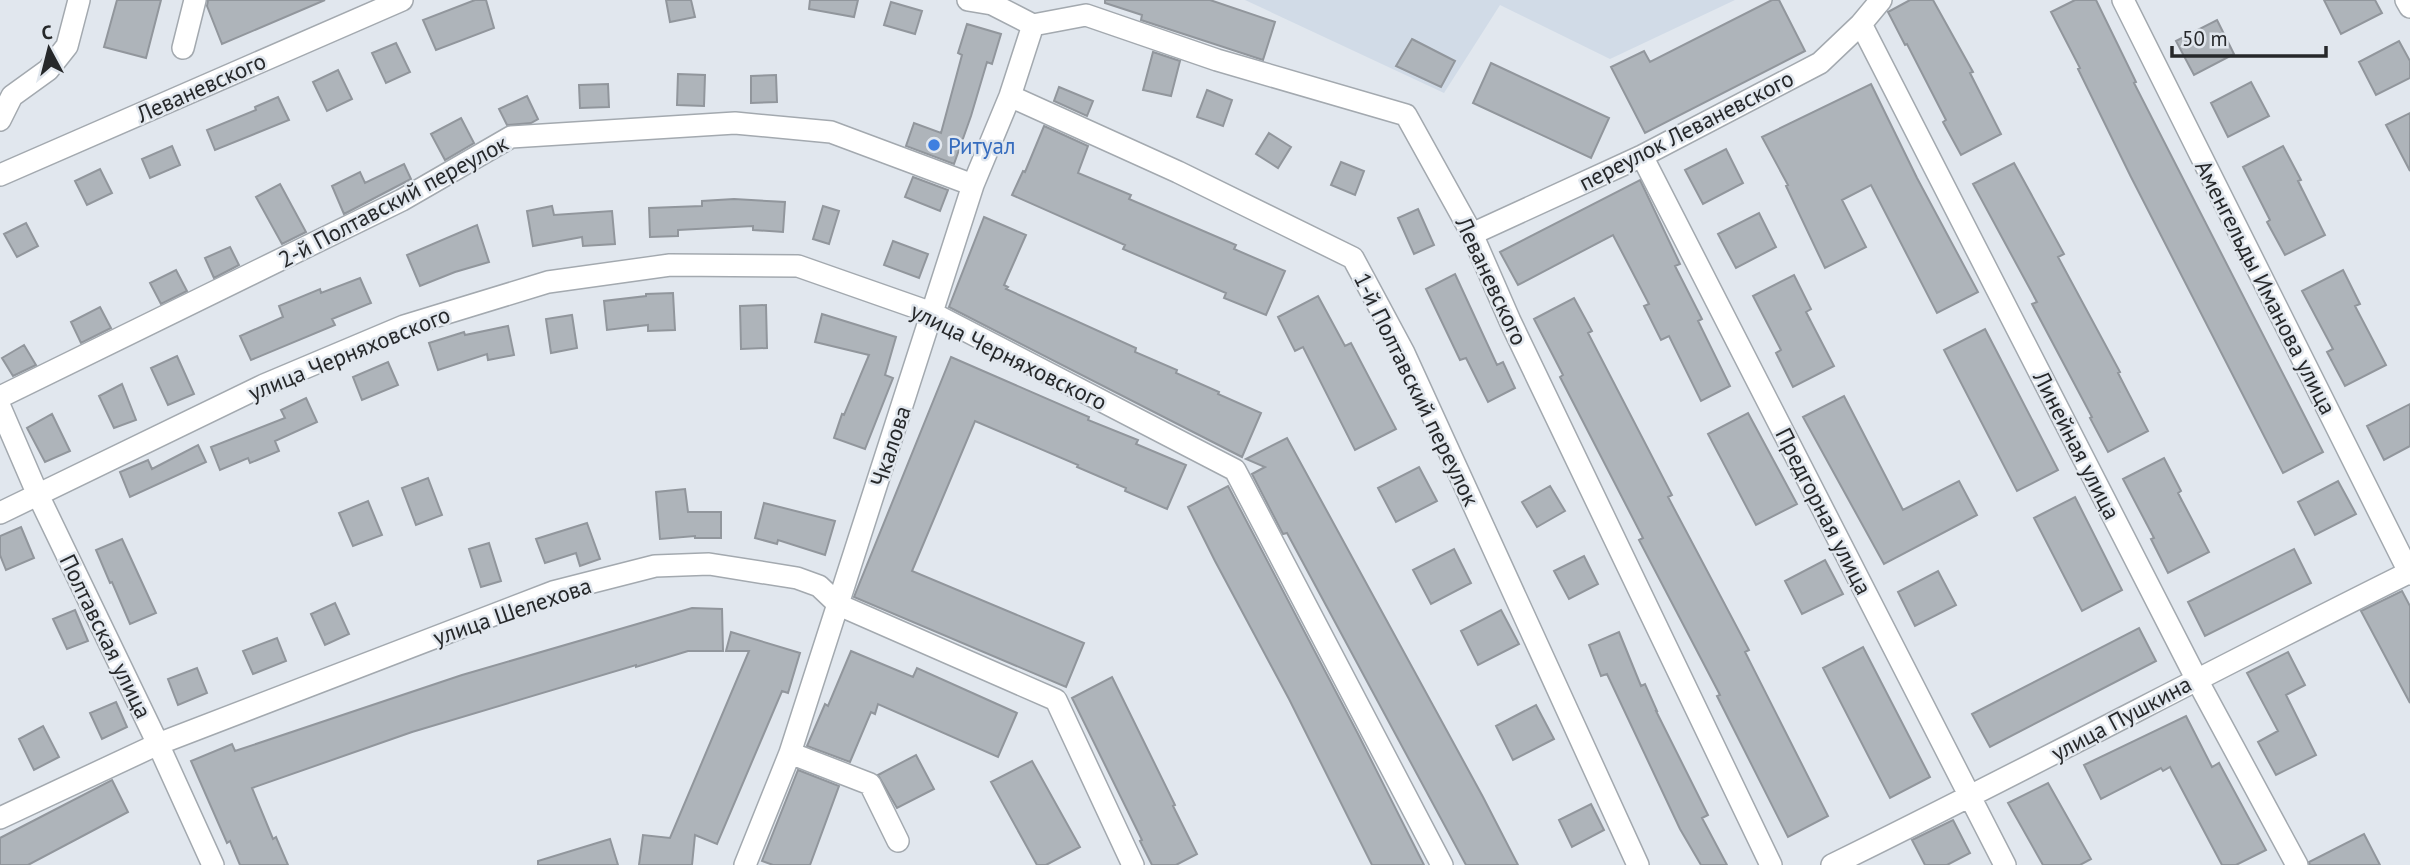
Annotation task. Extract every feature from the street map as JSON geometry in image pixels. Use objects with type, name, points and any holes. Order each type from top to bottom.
[{"type":"street","points":[[0,120],[12,96],[48,70],[66,46],[79,0]]},
{"type":"street","name":"Леваневского","points":[[183,48],[195,0]]},
{"type":"street","name":"Леваневского","points":[[0,175],[402,0]]},
{"type":"street","points":[[968,0],[992,4],[1033,25]]},
{"type":"street","name":"переулок Леваневского","points":[[1472,234],[1642,156],[1820,63],[1861,24],[1881,0]]},
{"type":"street","name":"Аменгельды Иманова улица","points":[[2123,0],[2410,573]]},
{"type":"street","points":[[2406,0],[2410,7]]},
{"type":"street","name":"Леваневского","points":[[1033,25],[1086,15],[1217,60],[1406,115],[1472,234],[1510,321],[1771,865]]},
{"type":"street","name":"Линейная улица","points":[[1861,24],[2196,678],[2297,865]]},
{"type":"street","name":"Чкалова","points":[[745,865],[790,753],[973,185],[1010,96],[1033,25]]},
{"type":"street","name":"1-й Полтавский переулок","points":[[1010,96],[1178,172],[1353,258],[1404,353],[1638,865]]},
{"type":"street","name":"2-й Полтавский переулок","points":[[0,397],[402,200],[511,137],[735,123],[831,132],[973,185]]},
{"type":"street","name":"Предгорная улица","points":[[1642,156],[2005,865]]},
{"type":"street","name":"улица Черняховского","points":[[0,513],[264,385],[404,326],[548,282],[670,265],[798,266],[932,313],[1235,470],[1442,865]]},
{"type":"street","name":"Полтавская улица","points":[[0,407],[38,495],[158,744],[207,863]]},
{"type":"street","name":"улица Шелехова","points":[[0,818],[158,744],[553,592],[655,566],[709,564],[797,578],[819,586],[839,605],[1056,700],[1133,865]]},
{"type":"street","name":"улица Пушкина","points":[[1832,865],[1971,797],[2196,678],[2410,573]]},
{"type":"street","points":[[790,753],[870,784],[898,841]]},
{"type":"shaded area","points":[[1245,0],[1735,0],[1610,59],[1500,5],[1444,93]]},
{"type":"building","points":[[117,0],[161,0],[146,58],[104,47]]},
{"type":"building","points":[[208,0],[325,0],[222,44],[207,6]]},
{"type":"building","points":[[475,0],[486,0],[494,28],[436,50],[423,20]]},
{"type":"building","points":[[666,0],[691,0],[695,17],[670,22]]},
{"type":"building","points":[[810,0],[858,0],[854,17],[809,9]]},
{"type":"building","points":[[1105,0],[1210,0],[1275,22],[1263,60],[1141,20],[1142,15],[1105,3]]},
{"type":"building","points":[[1772,0],[1779,0],[1805,51],[1645,133],[1611,67],[1644,51],[1650,62]]},
{"type":"building","points":[[1910,0],[1933,0],[1973,72],[1970,73],[2001,134],[1961,155],[1943,122],[1946,120],[1888,12]]},
{"type":"building","points":[[2075,0],[2096,0],[2136,82],[2134,83],[2323,452],[2283,473],[2131,177],[2051,12]]},
{"type":"building","points":[[2324,0],[2375,0],[2382,13],[2341,34]]},
{"type":"building","points":[[891,2],[922,11],[915,34],[884,25]]},
{"type":"building","points":[[2217,20],[2234,54],[2194,75],[2176,41]]},
{"type":"building","points":[[967,24],[1001,34],[992,64],[987,62],[954,164],[906,146],[914,123],[941,133],[962,55],[958,53]]},
{"type":"building","points":[[1412,39],[1455,61],[1441,87],[1396,66]]},
{"type":"building","points":[[2399,41],[2410,61],[2410,78],[2376,95],[2359,62]]},
{"type":"building","points":[[396,43],[410,72],[386,83],[372,53]]},
{"type":"building","points":[[1153,52],[1180,61],[1171,96],[1143,90]]},
{"type":"building","points":[[1491,63],[1609,118],[1591,158],[1473,103]]},
{"type":"building","points":[[338,70],[352,99],[327,111],[313,82]]},
{"type":"building","points":[[678,74],[705,75],[704,106],[677,105]]},
{"type":"building","points":[[776,75],[777,102],[751,103],[751,76]]},
{"type":"building","points":[[2251,82],[2269,116],[2228,137],[2211,103]]},
{"type":"building","points":[[608,84],[609,107],[580,108],[579,85]]},
{"type":"building","points":[[1871,84],[1978,292],[1937,313],[1871,185],[1842,200],[1866,247],[1825,268],[1786,186],[1788,185],[1762,137]]},
{"type":"building","points":[[1059,87],[1093,101],[1087,116],[1054,101]]},
{"type":"building","points":[[1207,90],[1232,100],[1223,126],[1197,117]]},
{"type":"building","points":[[527,96],[538,119],[531,123],[507,125],[499,109]]},
{"type":"building","points":[[278,97],[289,120],[215,150],[207,130],[256,110],[255,107]]},
{"type":"building","points":[[2410,113],[2410,171],[2386,125]]},
{"type":"building","points":[[461,118],[474,143],[445,160],[431,134]]},
{"type":"building","points":[[1044,126],[1088,146],[1078,173],[1131,195],[1129,199],[1236,245],[1234,249],[1285,271],[1266,315],[1224,298],[1226,293],[1123,249],[1125,245],[1012,195],[1023,171],[1025,172]]},
{"type":"building","points":[[1269,133],[1291,147],[1278,168],[1256,154]]},
{"type":"building","points":[[172,146],[180,165],[150,178],[142,159]]},
{"type":"building","points":[[2283,146],[2325,235],[2285,255],[2243,167]]},
{"type":"building","points":[[1726,149],[1743,183],[1703,204],[1685,170]]},
{"type":"building","points":[[1341,162],[1364,171],[1355,195],[1331,185]]},
{"type":"building","points":[[2014,163],[2064,254],[2058,257],[2120,372],[2118,373],[2148,431],[2108,452],[2032,304],[2037,302],[1973,184]]},
{"type":"building","points":[[404,164],[411,179],[344,214],[332,186],[360,172],[365,183]]},
{"type":"building","points":[[100,169],[112,193],[87,205],[75,181]]},
{"type":"building","points":[[913,177],[948,190],[940,211],[905,197]]},
{"type":"building","points":[[1640,180],[1680,264],[1675,266],[1702,319],[1698,321],[1730,386],[1701,401],[1669,336],[1661,340],[1644,306],[1649,304],[1613,235],[1518,285],[1500,252]]},
{"type":"building","points":[[280,184],[306,232],[282,244],[256,197]]},
{"type":"building","points":[[734,199],[785,202],[783,232],[753,230],[753,226],[678,230],[678,236],[650,237],[649,208],[702,206],[702,201]]},
{"type":"building","points":[[552,206],[554,215],[612,211],[615,244],[583,246],[582,237],[533,246],[527,211]]},
{"type":"building","points":[[823,206],[839,211],[829,244],[813,239]]},
{"type":"building","points":[[1418,209],[1434,245],[1414,254],[1398,218]]},
{"type":"building","points":[[1759,213],[1776,247],[1736,268],[1718,234]]},
{"type":"building","points":[[984,217],[1026,235],[1004,285],[1008,287],[1006,289],[1136,348],[1135,352],[1177,370],[1176,373],[1261,413],[1242,457],[949,307]]},
{"type":"building","points":[[26,223],[38,246],[17,257],[4,234]]},
{"type":"building","points":[[477,225],[489,262],[420,286],[407,255]]},
{"type":"building","points":[[893,241],[928,254],[919,278],[884,265]]},
{"type":"building","points":[[230,247],[239,265],[214,278],[205,258]]},
{"type":"building","points":[[176,270],[187,291],[161,304],[150,283]]},
{"type":"building","points":[[2343,270],[2360,304],[2355,306],[2386,365],[2345,386],[2327,352],[2333,349],[2302,291]]},
{"type":"building","points":[[1455,274],[1497,365],[1503,362],[1515,388],[1488,402],[1466,358],[1460,360],[1426,289]]},
{"type":"building","points":[[1794,275],[1811,309],[1806,312],[1834,366],[1793,387],[1776,353],[1781,350],[1753,296]]},
{"type":"building","points":[[360,278],[371,303],[332,319],[335,325],[251,360],[240,336],[283,317],[279,306],[320,289],[321,293]]},
{"type":"building","points":[[673,293],[675,330],[648,331],[648,325],[607,330],[604,301],[646,294]]},
{"type":"building","points":[[1318,296],[1345,346],[1351,343],[1396,429],[1355,450],[1303,347],[1295,351],[1278,317]]},
{"type":"building","points":[[1574,298],[1592,331],[1588,333],[1672,495],[1668,497],[1749,650],[1745,652],[1828,816],[1788,837],[1717,696],[1720,695],[1639,540],[1643,538],[1560,377],[1563,375],[1534,319]]},
{"type":"building","points":[[766,305],[767,348],[741,349],[740,306]]},
{"type":"building","points":[[100,307],[111,328],[81,343],[71,322]]},
{"type":"building","points":[[822,314],[896,337],[885,375],[893,378],[865,449],[834,438],[869,355],[815,342]]},
{"type":"building","points":[[572,315],[577,348],[551,353],[546,319]]},
{"type":"building","points":[[508,326],[514,355],[488,360],[487,354],[438,370],[429,343],[464,332],[465,335]]},
{"type":"building","points":[[1985,329],[2058,470],[2017,491],[1944,350]]},
{"type":"building","points":[[24,345],[36,365],[13,376],[2,358]]},
{"type":"building","points":[[177,356],[194,394],[168,405],[151,368]]},
{"type":"building","points":[[951,357],[1089,417],[1088,420],[1138,440],[1136,444],[1186,465],[1167,509],[1125,491],[1126,488],[1077,467],[1078,465],[975,421],[912,571],[1084,643],[1066,687],[854,597]]},
{"type":"building","points":[[388,362],[398,385],[362,400],[353,377]]},
{"type":"building","points":[[122,384],[136,420],[114,428],[99,396]]},
{"type":"building","points":[[1844,396],[1903,510],[1959,481],[1977,515],[1884,564],[1803,417]]},
{"type":"building","points":[[306,398],[317,422],[275,441],[279,451],[250,463],[248,458],[220,470],[211,447],[285,418],[281,410]]},
{"type":"building","points":[[2410,404],[2410,446],[2384,460],[2367,426]]},
{"type":"building","points":[[1748,413],[1797,504],[1756,525],[1708,434]]},
{"type":"building","points":[[52,414],[70,451],[45,462],[27,428]]},
{"type":"building","points":[[1287,438],[1518,865],[1466,865],[1287,533],[1283,534],[1252,474],[1265,467],[1246,459]]},
{"type":"building","points":[[198,445],[206,462],[130,497],[120,472],[148,460],[152,469]]},
{"type":"building","points":[[2164,458],[2181,491],[2178,493],[2209,552],[2168,573],[2151,539],[2154,538],[2123,479]]},
{"type":"building","points":[[1419,467],[1437,501],[1396,522],[1378,488]]},
{"type":"building","points":[[428,478],[442,515],[416,525],[402,488]]},
{"type":"building","points":[[2338,481],[2356,514],[2315,535],[2298,502]]},
{"type":"building","points":[[1228,486],[1424,865],[1372,865],[1188,507]]},
{"type":"building","points":[[1550,486],[1565,511],[1537,527],[1522,502]]},
{"type":"building","points":[[685,489],[688,512],[721,512],[721,538],[695,536],[660,539],[656,492]]},
{"type":"building","points":[[2075,497],[2122,590],[2082,611],[2034,518]]},
{"type":"building","points":[[368,501],[382,535],[353,546],[339,513]]},
{"type":"building","points":[[764,503],[835,521],[825,555],[778,540],[777,544],[755,538]]},
{"type":"building","points":[[587,523],[600,559],[580,566],[576,553],[545,563],[536,539]]},
{"type":"building","points":[[21,527],[34,558],[6,570],[0,555],[0,536]]},
{"type":"building","points":[[122,539],[156,613],[130,624],[96,550]]},
{"type":"building","points":[[489,543],[501,581],[481,587],[469,549]]},
{"type":"building","points":[[1454,549],[1471,583],[1431,604],[1413,570]]},
{"type":"building","points":[[2294,549],[2311,583],[2205,636],[2188,602]]},
{"type":"building","points":[[1584,556],[1598,584],[1569,599],[1554,571]]},
{"type":"building","points":[[1825,560],[1843,594],[1802,614],[1785,581]]},
{"type":"building","points":[[1938,571],[1956,605],[1915,626],[1898,592]]},
{"type":"building","points":[[2402,591],[2410,606],[2410,703],[2361,611]]},
{"type":"building","points":[[335,603],[349,634],[325,645],[311,614]]},
{"type":"building","points":[[692,608],[722,609],[723,651],[688,651],[636,665],[412,732],[252,788],[273,839],[276,837],[288,865],[240,865],[230,841],[227,843],[191,761],[232,744],[235,751],[462,675]]},
{"type":"building","points":[[75,610],[88,641],[67,649],[53,619]]},
{"type":"building","points":[[1501,610],[1519,644],[1478,665],[1461,631]]},
{"type":"building","points":[[2139,628],[2156,661],[1990,747],[1972,714]]},
{"type":"building","points":[[731,632],[800,653],[788,693],[782,691],[717,844],[695,835],[692,865],[639,865],[643,835],[670,838],[749,651],[726,651]]},
{"type":"building","points":[[1619,632],[1641,686],[1645,684],[1708,815],[1702,818],[1727,865],[1701,865],[1680,829],[1607,674],[1601,676],[1589,645]]},
{"type":"building","points":[[277,638],[286,661],[253,674],[243,651]]},
{"type":"building","points":[[1863,647],[1930,777],[1890,798],[1823,668]]},
{"type":"building","points":[[851,651],[913,677],[917,668],[1017,713],[998,757],[878,704],[875,714],[871,712],[850,762],[807,746],[825,704],[828,706]]},
{"type":"building","points":[[2288,652],[2305,685],[2286,695],[2316,755],[2276,775],[2258,742],[2278,731],[2247,673]]},
{"type":"building","points":[[197,668],[207,693],[178,705],[168,679]]},
{"type":"building","points":[[1112,677],[1197,854],[1176,865],[1152,865],[1072,698]]},
{"type":"building","points":[[116,702],[127,727],[102,739],[90,713]]},
{"type":"building","points":[[1536,705],[1554,739],[1513,760],[1496,726]]},
{"type":"building","points":[[2186,716],[2212,767],[2219,763],[2266,850],[2236,865],[2222,865],[2170,767],[2163,771],[2161,768],[2101,799],[2084,765]]},
{"type":"building","points":[[43,726],[59,757],[34,770],[19,739]]},
{"type":"building","points":[[916,755],[934,789],[897,808],[878,775]]},
{"type":"building","points":[[1032,761],[1080,847],[1046,865],[1037,865],[991,782]]},
{"type":"building","points":[[798,770],[839,786],[810,865],[773,865],[762,861]]},
{"type":"building","points":[[112,780],[128,812],[28,865],[0,865],[0,838]]},
{"type":"building","points":[[2048,783],[2091,859],[2080,865],[2043,865],[2008,803]]},
{"type":"building","points":[[1591,804],[1604,830],[1572,847],[1559,820]]},
{"type":"building","points":[[1953,820],[1970,853],[1947,865],[1925,865],[1912,840]]},
{"type":"building","points":[[2364,834],[2380,865],[2310,865],[2309,862]]},
{"type":"building","points":[[610,839],[618,865],[538,865],[538,861]]},
{"type":"place","name":"Ритуал","points":[[934,145]]}]
